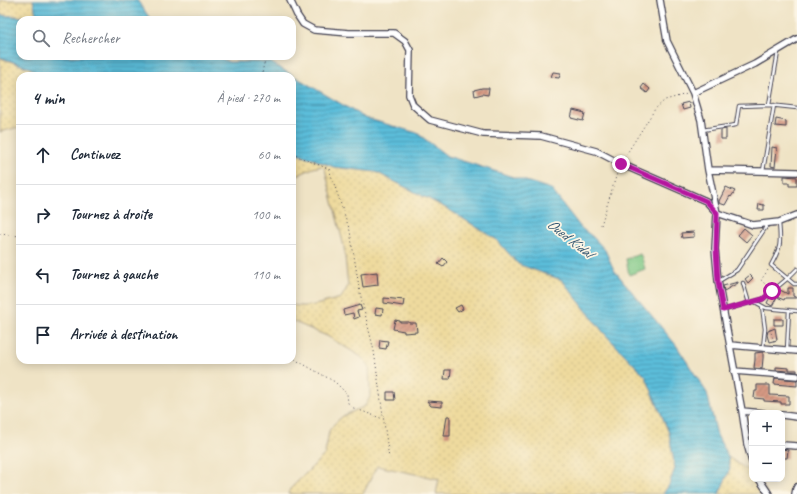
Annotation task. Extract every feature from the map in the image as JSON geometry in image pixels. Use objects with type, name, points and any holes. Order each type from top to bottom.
[{"type":"street","points":[[290,0],[303,24],[314,30],[349,33],[394,33],[405,41],[410,50],[409,95],[413,105],[430,120],[483,134],[541,136],[596,151],[621,164],[706,201],[717,213],[753,225],[779,222],[797,215]]},
{"type":"street","points":[[660,0],[667,41],[693,93],[701,120],[708,170],[717,213],[716,249],[718,282],[734,371],[749,440]]},
{"type":"street","points":[[693,93],[755,64],[797,39]]},
{"type":"street","points":[[708,170],[797,172]]},
{"type":"street","points":[[730,345],[797,351]]},
{"type":"street","points":[[734,371],[797,376]]},
{"type":"street","points":[[742,411],[749,412]]},
{"type":"street","points":[[785,415],[797,417]]},
{"type":"street","points":[[785,445],[797,446]]},
{"type":"street","points":[[761,482],[769,494]]},
{"type":"street","points":[[795,494],[797,487]]},
{"type":"lane","points":[[769,105],[778,50]]},
{"type":"lane","points":[[762,172],[774,105]]},
{"type":"lane","points":[[702,130],[736,125],[739,106],[774,105],[797,108]]},
{"type":"lane","points":[[779,222],[780,242],[778,252],[770,265],[794,284],[797,284]]},
{"type":"lane","points":[[718,282],[737,270],[769,223]]},
{"type":"lane","points":[[723,310],[763,299],[797,269]]},
{"type":"lane","points":[[743,283],[749,303]]},
{"type":"lane","points":[[754,302],[766,308],[797,311]]},
{"type":"lane","points":[[762,306],[765,329],[763,348]]},
{"type":"lane","points":[[787,351],[789,310]]},
{"type":"path","points":[[262,72],[265,60]]},
{"type":"path","points":[[601,225],[621,164],[655,109],[665,100],[693,93]]},
{"type":"path","points":[[296,156],[328,169],[350,231],[360,293],[374,351],[389,458]]},
{"type":"path","points":[[0,234],[16,236]]},
{"type":"path","points":[[770,265],[762,280],[772,291]]},
{"type":"path","points":[[764,321],[770,329],[776,350]]},
{"type":"path","points":[[296,360],[335,382],[347,394],[348,403],[351,407],[384,419]]},
{"type":"green space","points":[[640,254],[645,269],[629,275],[626,259]]},
{"type":"sand","points":[[0,0],[33,0],[37,16],[16,16],[0,15]]},
{"type":"sand","points":[[0,58],[30,68],[36,72],[16,72],[16,128],[0,132]]},
{"type":"sand","points":[[296,153],[334,167],[376,172],[448,209],[497,240],[518,264],[562,280],[604,333],[646,377],[669,433],[675,468],[669,485],[663,494],[436,494],[439,479],[377,466],[363,494],[288,494],[290,489],[325,454],[329,431],[334,424],[343,416],[365,406],[370,397],[369,365],[360,356],[327,336],[296,323],[296,306],[311,306],[341,298],[348,286],[344,247],[325,169],[322,166],[313,168],[296,176]]},
{"type":"sand","points":[[728,457],[749,471],[749,482],[761,482],[767,494],[719,494],[730,469]]},
{"type":"water","points":[[33,0],[137,0],[148,16],[37,16]]},
{"type":"water","points":[[0,15],[16,16],[16,60],[225,60],[229,62],[270,62],[287,72],[36,72],[30,68],[0,57]]},
{"type":"water","name":"Oued Kidal","points":[[296,77],[365,118],[417,133],[447,156],[551,189],[581,228],[593,237],[605,250],[614,270],[676,345],[707,393],[717,435],[728,457],[730,469],[719,494],[663,494],[669,485],[675,468],[669,433],[646,377],[604,333],[562,280],[518,264],[497,240],[448,209],[376,172],[334,167],[296,153]]},
{"type":"building","points":[[553,72],[561,73],[559,78],[551,77]]},
{"type":"building","points":[[644,84],[650,89],[647,93],[641,88]]},
{"type":"building","points":[[489,88],[488,95],[482,94],[475,96],[474,90]]},
{"type":"building","points":[[689,102],[690,108],[683,110],[681,104]]},
{"type":"building","points":[[573,110],[585,113],[583,121],[571,118]]},
{"type":"building","points":[[776,119],[786,121],[786,127],[775,126]]},
{"type":"building","points":[[726,129],[726,139],[721,139],[721,130]]},
{"type":"building","points":[[772,147],[777,148],[775,167],[771,166]]},
{"type":"building","points":[[784,176],[797,177],[797,186],[789,186],[789,183],[784,183]]},
{"type":"building","points":[[726,187],[735,191],[725,205],[719,203],[719,201]]},
{"type":"building","points":[[759,204],[764,205],[764,210],[758,210]]},
{"type":"building","points":[[744,228],[752,235],[746,242],[738,235]]},
{"type":"building","points":[[694,232],[694,237],[682,238],[681,233]]},
{"type":"building","points":[[443,258],[447,262],[443,267],[438,264]]},
{"type":"building","points":[[377,272],[378,285],[363,287],[361,274]]},
{"type":"building","points":[[750,275],[753,278],[748,283],[745,279]]},
{"type":"building","points":[[738,283],[724,291],[723,286]]},
{"type":"building","points":[[788,288],[793,288],[793,296],[797,298],[785,298],[784,300],[777,297],[780,290],[788,294]]},
{"type":"building","points":[[773,294],[777,297],[772,306],[767,303]]},
{"type":"building","points":[[384,298],[404,300],[403,306],[384,303]]},
{"type":"building","points":[[360,305],[362,310],[357,311],[359,317],[354,319],[353,313],[344,315],[343,310]]},
{"type":"building","points":[[461,305],[463,309],[458,312],[455,308]]},
{"type":"building","points":[[376,308],[383,309],[382,315],[375,314]]},
{"type":"building","points":[[774,319],[783,319],[783,325],[774,325]]},
{"type":"building","points":[[395,320],[400,322],[416,323],[417,332],[404,333],[404,331],[393,329]]},
{"type":"building","points":[[775,328],[777,340],[769,342],[767,335],[768,331]]},
{"type":"building","points":[[380,340],[388,341],[386,349],[379,348]]},
{"type":"building","points":[[763,352],[762,369],[754,368],[755,353]]},
{"type":"building","points":[[776,367],[789,368],[789,370],[797,370],[797,372],[776,370]]},
{"type":"building","points":[[445,370],[451,370],[450,379],[444,379]]},
{"type":"building","points":[[775,378],[797,380],[797,386],[774,384]]},
{"type":"building","points":[[757,385],[770,385],[770,395],[789,396],[789,404],[781,404],[781,402],[764,401],[764,399],[754,398],[755,391],[757,391]]},
{"type":"building","points":[[387,392],[394,392],[395,400],[387,400]]},
{"type":"building","points":[[427,401],[442,402],[442,407],[431,406]]},
{"type":"building","points":[[447,416],[450,416],[450,436],[444,436]]},
{"type":"building","points":[[785,450],[788,450],[787,458],[785,458]]},
{"type":"route","points":[[621,164],[706,201],[717,213],[716,249],[718,282],[723,310],[763,299],[772,291]]}]
